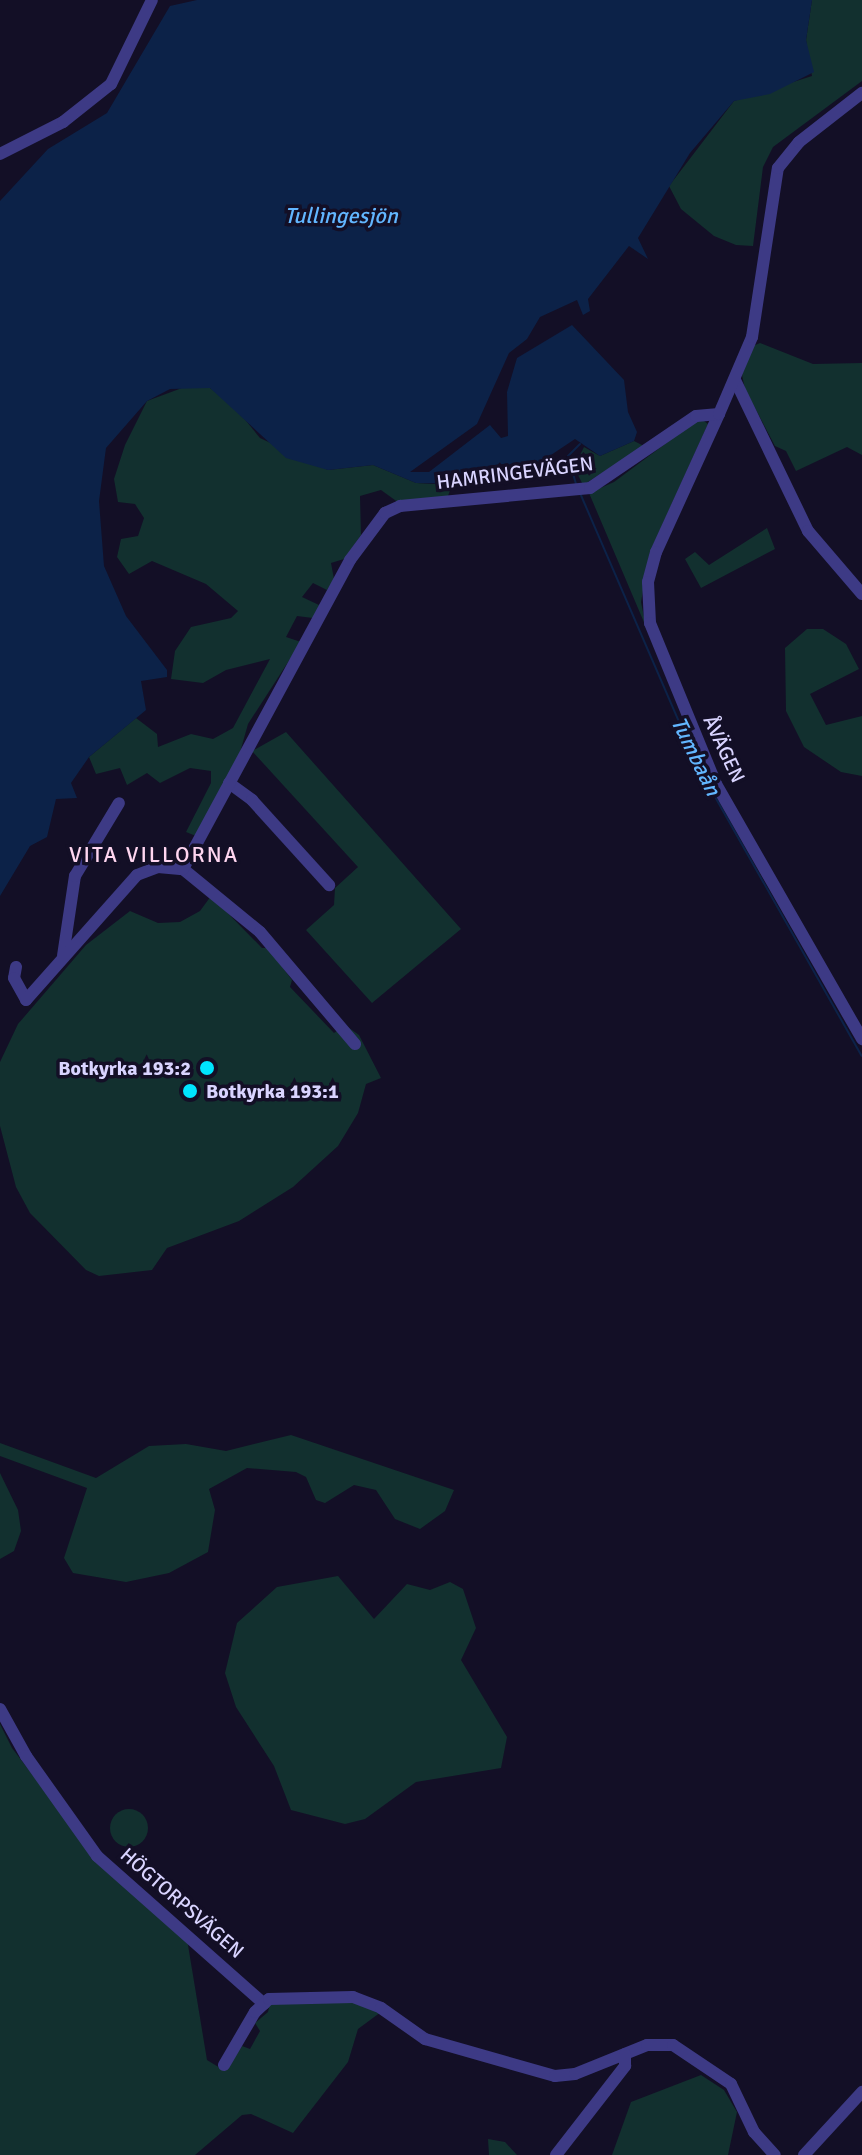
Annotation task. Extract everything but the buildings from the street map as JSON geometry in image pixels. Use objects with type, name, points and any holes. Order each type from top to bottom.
[{"type":"street","points":[[0,154],[63,122],[111,84],[152,0]]},
{"type":"street","points":[[719,414],[752,337],[778,168],[799,142],[862,93]]},
{"type":"street","points":[[735,380],[808,531],[862,594]]},
{"type":"street","name":"HAMRINGEVÄGEN","points":[[183,869],[350,560],[385,513],[400,506],[590,488],[696,416],[719,414]]},
{"type":"street","name":"ÅVÄGEN","points":[[719,414],[656,552],[648,582],[650,623],[716,784],[862,1039]]},
{"type":"street","points":[[229,783],[245,793],[329,885]]},
{"type":"street","points":[[62,959],[75,876],[119,803]]},
{"type":"street","points":[[16,967],[14,978],[26,1000],[137,875],[168,866],[183,869],[260,932],[355,1044]]},
{"type":"street","name":"HÖGTORPSVÄGEN","points":[[0,1709],[26,1756],[97,1856],[264,2004]]},
{"type":"street","points":[[224,2065],[269,1999],[353,1997],[381,2008],[425,2039],[555,2076],[575,2074],[625,2054],[664,2044],[707,2065],[731,2084],[754,2132],[775,2155]]},
{"type":"street","points":[[556,2155],[625,2066],[625,2054]]},
{"type":"street","points":[[804,2155],[862,2092]]},
{"type":"green space","points":[[812,0],[862,0],[862,81],[773,147],[763,167],[753,246],[736,245],[714,236],[681,209],[669,186],[734,101],[812,76],[806,40]]},
{"type":"green space","points":[[760,343],[813,364],[862,363],[862,455],[847,447],[796,471],[786,451],[775,446],[745,389],[742,375],[753,346]]},
{"type":"green space","points":[[190,385],[210,388],[233,405],[260,438],[328,470],[373,465],[416,483],[452,485],[448,496],[399,503],[381,490],[360,496],[361,535],[344,559],[331,563],[334,579],[327,590],[313,583],[302,597],[319,605],[318,610],[313,618],[297,616],[286,637],[301,642],[248,724],[239,756],[196,836],[186,832],[211,783],[211,771],[190,768],[160,783],[147,773],[127,785],[120,768],[96,774],[89,757],[136,718],[157,734],[158,747],[191,734],[213,739],[233,728],[270,659],[226,670],[203,683],[171,679],[175,651],[191,627],[231,618],[238,611],[206,584],[152,561],[129,574],[117,557],[121,539],[138,536],[144,518],[135,504],[118,502],[114,479],[125,445],[147,401]]},
{"type":"green space","points":[[700,418],[708,424],[650,552],[641,602],[646,627],[589,493],[614,482]]},
{"type":"green space","points":[[634,441],[644,446],[583,485],[574,467],[584,447],[600,456]]},
{"type":"green space","points":[[767,528],[775,549],[701,588],[685,559],[695,552],[709,565]]},
{"type":"green space","points":[[807,629],[823,629],[846,644],[859,669],[810,694],[826,725],[862,716],[862,776],[841,772],[804,747],[786,711],[785,648]]},
{"type":"green space","points":[[286,732],[461,929],[372,1003],[306,930],[334,905],[335,888],[358,867],[252,751]]},
{"type":"green space","points":[[211,896],[262,948],[268,948],[292,980],[290,987],[334,1033],[345,1025],[359,1035],[381,1078],[366,1084],[358,1113],[338,1146],[293,1187],[239,1221],[167,1248],[152,1270],[99,1276],[86,1270],[30,1213],[16,1187],[0,1126],[0,1062],[18,1024],[86,945],[130,911],[158,923],[180,922],[200,911]]},
{"type":"green space","points":[[291,1435],[454,1490],[445,1511],[420,1529],[395,1519],[376,1490],[354,1485],[325,1503],[316,1500],[306,1477],[296,1472],[247,1468],[209,1489],[215,1510],[208,1552],[169,1573],[126,1582],[73,1573],[64,1558],[87,1488],[0,1456],[0,1443],[96,1478],[149,1446],[186,1444],[226,1451]]},
{"type":"green space","points":[[0,1473],[18,1510],[21,1531],[14,1551],[0,1559]]},
{"type":"green space","points":[[338,1576],[374,1619],[407,1584],[430,1590],[450,1582],[463,1589],[476,1628],[461,1660],[507,1737],[501,1768],[416,1782],[365,1819],[345,1824],[291,1810],[274,1766],[236,1707],[225,1673],[237,1623],[277,1587]]},
{"type":"green space","points":[[0,1724],[12,1748],[98,1861],[187,1939],[207,2060],[225,2071],[242,2046],[250,2049],[260,2031],[255,2023],[268,2012],[270,2002],[354,2000],[381,2012],[358,2029],[348,2062],[293,2133],[251,2114],[242,2115],[195,2155],[0,2155]]},
{"type":"green space","points":[[129,1809],[142,1815],[148,1828],[142,1841],[129,1847],[116,1841],[110,1828],[116,1815]]},
{"type":"green space","points":[[701,2075],[724,2090],[737,2112],[728,2155],[612,2155],[631,2102]]},
{"type":"green space","points":[[488,2139],[505,2142],[517,2155],[489,2155]]},
{"type":"water","name":"Tullingesjön","points":[[197,0],[812,0],[806,40],[814,72],[770,94],[734,101],[690,153],[638,238],[648,259],[629,246],[588,299],[590,311],[583,315],[577,300],[540,317],[527,339],[509,353],[477,424],[410,472],[429,472],[490,425],[501,438],[508,436],[507,392],[517,358],[572,325],[624,380],[628,412],[637,432],[634,441],[600,456],[575,439],[527,471],[478,484],[416,483],[373,465],[328,470],[286,458],[210,388],[170,389],[147,401],[106,448],[99,501],[104,566],[126,616],[167,670],[167,677],[141,681],[146,710],[89,757],[71,783],[77,798],[56,799],[47,837],[30,846],[0,896],[0,201],[48,149],[107,113],[170,6]]},
{"type":"waterway","name":"Tumbaån","points":[[576,484],[568,456],[580,444]]},
{"type":"waterway","name":"Tumbaån","points":[[580,493],[701,772],[862,1056]]},
{"type":"place","name":"Botkyrka 193:2","points":[[207,1068]]},
{"type":"place","name":"Botkyrka 193:1","points":[[190,1091]]},
{"type":"district","name":"VITA VILLORNA","points":[[154,855]]}]
